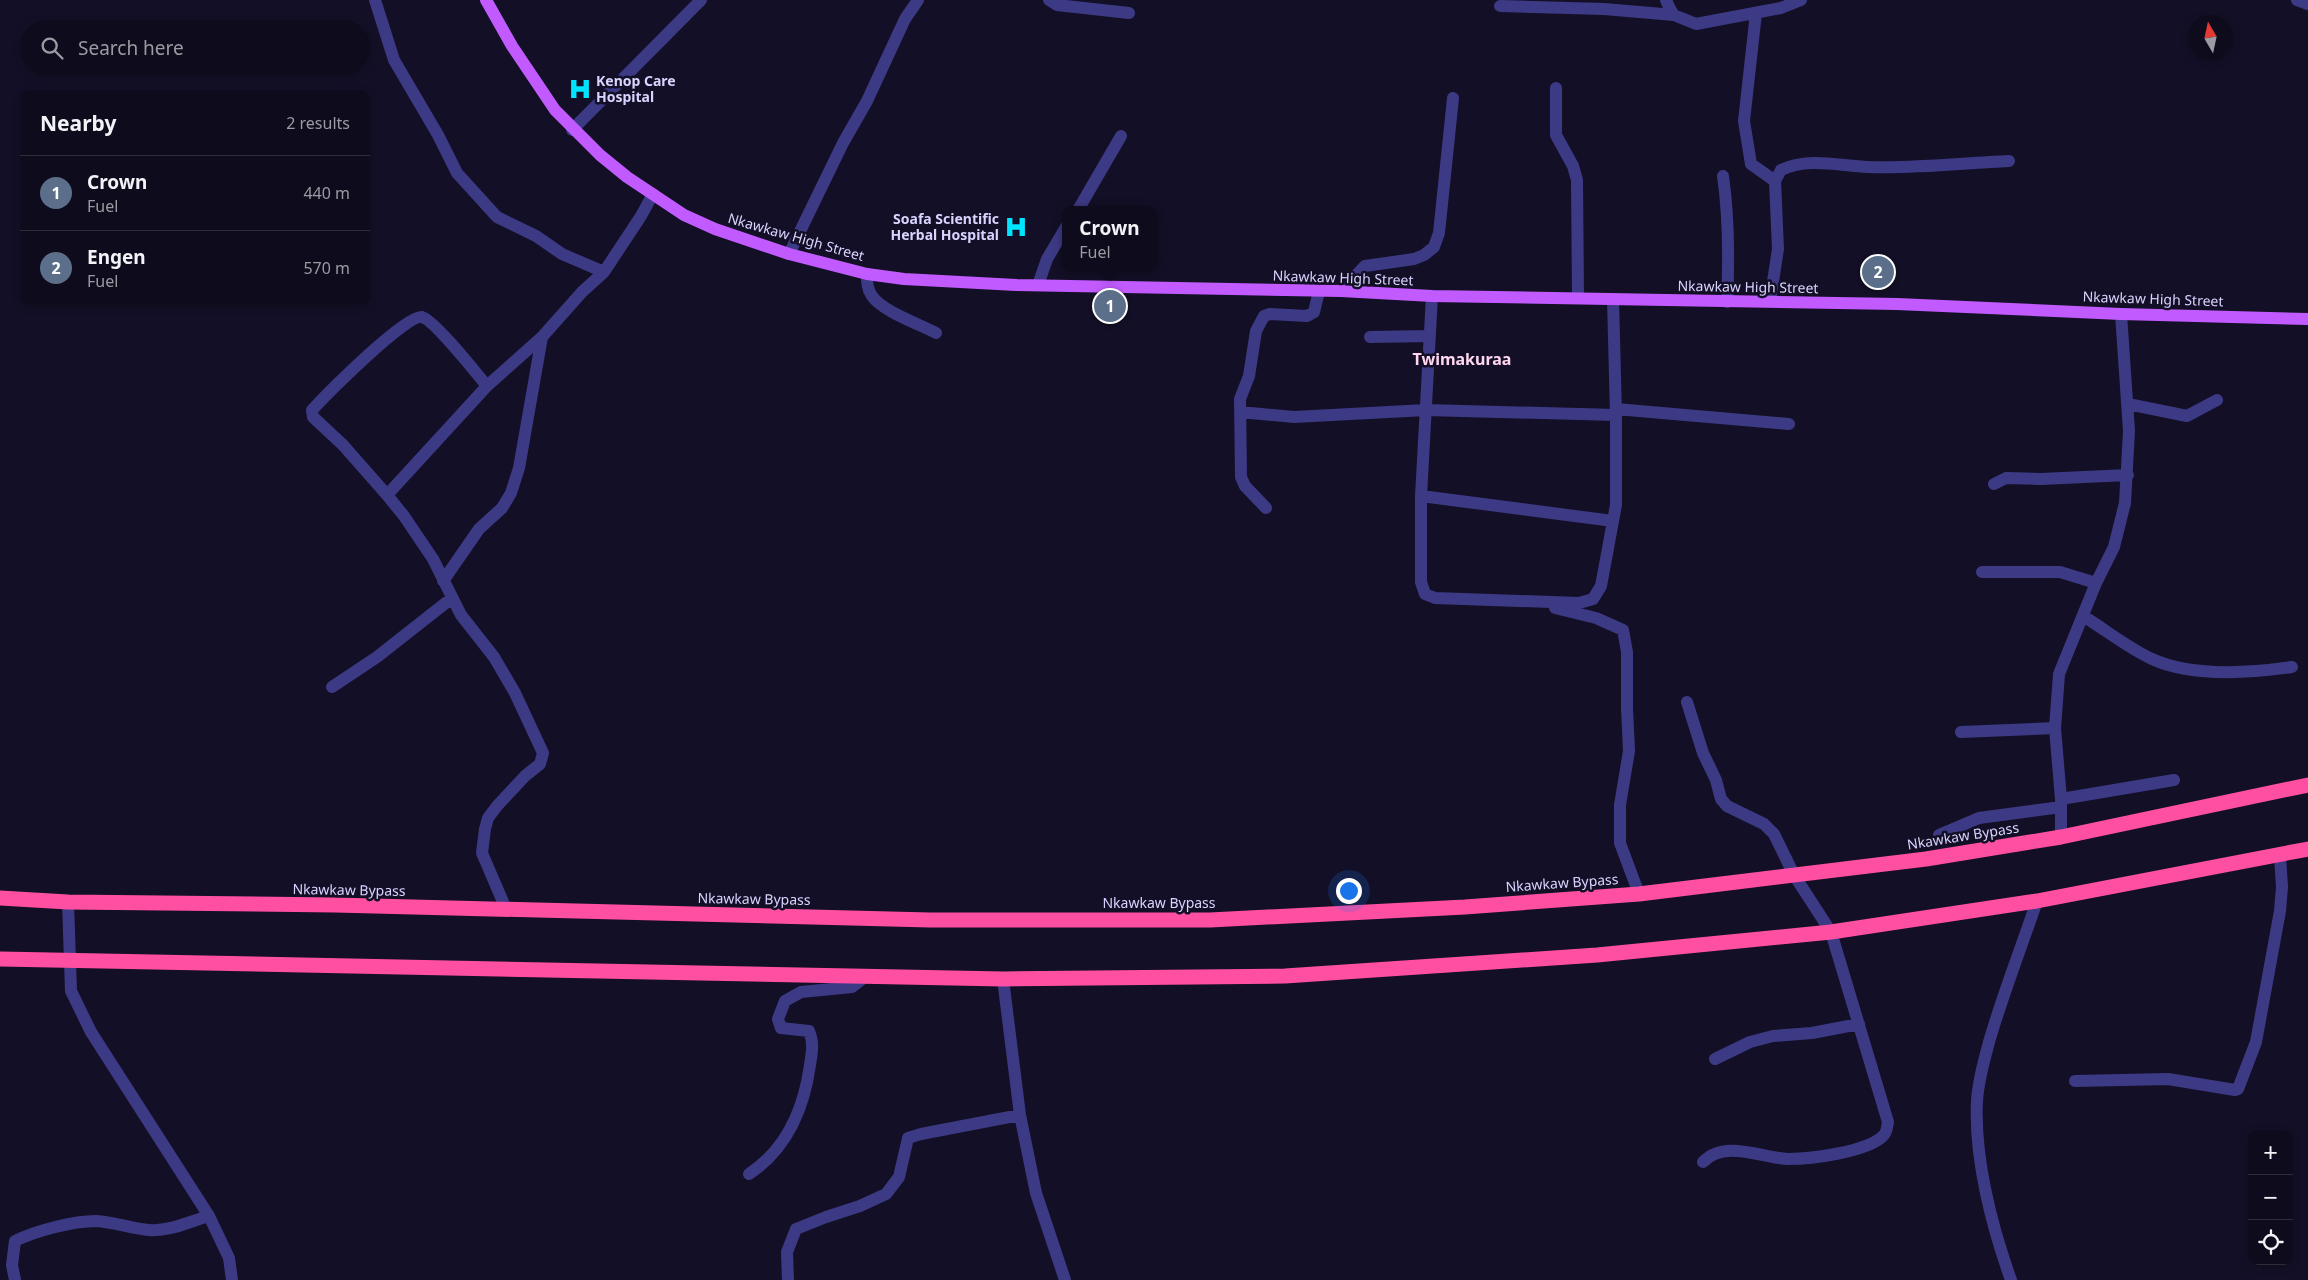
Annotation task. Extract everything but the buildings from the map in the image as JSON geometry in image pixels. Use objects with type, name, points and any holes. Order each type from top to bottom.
[{"type":"highway","name":"Nkawkaw Bypass","points":[[0,898],[68,902],[506,909],[930,920],[1210,920],[1465,907],[1640,894],[1926,858],[2061,837],[2308,786]]},
{"type":"highway","points":[[0,959],[1004,979],[1285,976],[1597,955],[1831,932],[2037,901],[2280,856],[2308,849]]},
{"type":"main road","name":"Nkawkaw High Street","points":[[486,0],[529,74],[572,130],[600,156],[684,215],[715,229],[789,254],[867,274],[924,281],[1038,285],[1319,290],[1432,296],[1897,304],[2121,314],[2308,319]]},
{"type":"street","points":[[375,0],[394,60],[438,134],[457,173],[497,217],[536,236],[562,254],[604,272]]},
{"type":"street","points":[[572,130],[701,0]]},
{"type":"street","points":[[789,254],[843,143],[867,101],[905,20],[918,0]]},
{"type":"street","points":[[1049,0],[1057,5],[1129,12]]},
{"type":"street","points":[[1666,0],[1674,15]]},
{"type":"street","points":[[1500,6],[1604,8],[1674,15],[1696,24],[1780,8],[1801,0]]},
{"type":"street","points":[[2297,0],[2308,4]]},
{"type":"street","points":[[1756,13],[1744,120],[1751,164],[1775,181]]},
{"type":"street","points":[[1556,88],[1556,135],[1573,166],[1577,180],[1578,298]]},
{"type":"street","points":[[1341,291],[1365,266],[1414,259],[1424,255],[1434,247],[1439,233],[1453,98]]},
{"type":"street","points":[[1080,206],[1121,136]]},
{"type":"street","points":[[1770,302],[1778,249],[1775,181],[1781,170],[1788,166],[1826,162],[1867,167],[2010,160]]},
{"type":"street","points":[[1723,176],[1727,200],[1729,262],[1727,302]]},
{"type":"street","points":[[387,495],[487,386],[542,337],[582,292],[604,272],[641,216],[653,194]]},
{"type":"street","points":[[1038,285],[1047,259],[1062,234]]},
{"type":"street","points":[[867,274],[868,288],[872,297],[881,305],[936,333]]},
{"type":"street","points":[[1266,508],[1242,481],[1240,399],[1249,376],[1256,332],[1264,316],[1270,314],[1307,316],[1314,312],[1319,290]]},
{"type":"street","points":[[1432,296],[1421,496],[1420,582],[1425,594],[1435,598],[1579,603],[1593,599],[1601,586],[1616,506],[1616,412],[1612,299]]},
{"type":"street","points":[[2061,837],[2061,803],[2054,728],[2059,674],[2096,583],[2114,547],[2121,524],[2128,475],[2128,404],[2121,314]]},
{"type":"street","points":[[487,386],[439,332],[424,318],[419,317],[412,319],[379,345],[312,410],[313,416],[387,495],[416,533],[461,615],[494,657],[515,693],[543,753],[540,764],[520,781],[497,806],[488,818],[484,829],[482,853],[506,909]]},
{"type":"street","points":[[1370,337],[1430,336]]},
{"type":"street","points":[[443,581],[479,529],[502,508],[511,494],[519,468],[542,337]]},
{"type":"street","points":[[2128,404],[2187,416],[2217,400]]},
{"type":"street","points":[[1240,412],[1294,417],[1426,410],[1616,412],[1789,424]]},
{"type":"street","points":[[1994,484],[2006,478],[2041,479],[2128,475]]},
{"type":"street","points":[[1421,496],[1613,521]]},
{"type":"street","points":[[1982,572],[2060,572],[2096,583]]},
{"type":"street","points":[[332,687],[377,657],[452,598]]},
{"type":"street","points":[[1533,602],[1596,618],[1623,630],[1627,652],[1629,751],[1620,805],[1620,843],[1640,894]]},
{"type":"street","points":[[2084,616],[2152,659],[2174,666],[2240,673],[2292,667]]},
{"type":"street","points":[[1687,702],[1703,752],[1716,780],[1721,799],[1727,806],[1764,824],[1774,834],[1794,874],[1831,932],[1888,1122],[1885,1134],[1877,1141],[1854,1150],[1788,1159],[1730,1150],[1704,1162]]},
{"type":"street","points":[[1961,732],[2054,728]]},
{"type":"street","points":[[1939,835],[1979,818],[2174,780]]},
{"type":"street","points":[[2075,1081],[2168,1079],[2238,1089],[2256,1042],[2280,911],[2282,886],[2280,856]]},
{"type":"street","points":[[2011,1280],[2001,1251],[1980,1161],[1976,1137],[1976,1100],[1982,1067],[1993,1027],[2037,901]]},
{"type":"street","points":[[68,902],[71,991],[76,1003],[91,1032],[209,1216],[229,1258],[232,1280]]},
{"type":"street","points":[[749,1174],[762,1166],[791,1130],[802,1107],[807,1087],[814,1041],[809,1031],[781,1028],[778,1019],[785,1001],[801,992],[852,987],[866,976]]},
{"type":"street","points":[[1004,979],[1020,1114],[1036,1193],[1065,1280]]},
{"type":"street","points":[[1715,1059],[1750,1042],[1773,1036],[1812,1033],[1859,1024]]},
{"type":"street","points":[[788,1280],[787,1252],[796,1229],[860,1206],[886,1194],[899,1177],[908,1138],[1020,1114]]},
{"type":"street","points":[[15,1280],[12,1265],[15,1241],[32,1232],[95,1221],[126,1225],[150,1231],[176,1226],[209,1216]]},
{"type":"place","name":"Kenop Care Hospital","points":[[580,89]]},
{"type":"place","name":"Soafa Scientific Herbal Hospital","points":[[1016,227]]},
{"type":"place","name":"Engen","points":[[1878,272]]},
{"type":"place","name":"Crown","points":[[1110,306]]},
{"type":"district","name":"Twimakuraa","points":[[1462,359]]}]
